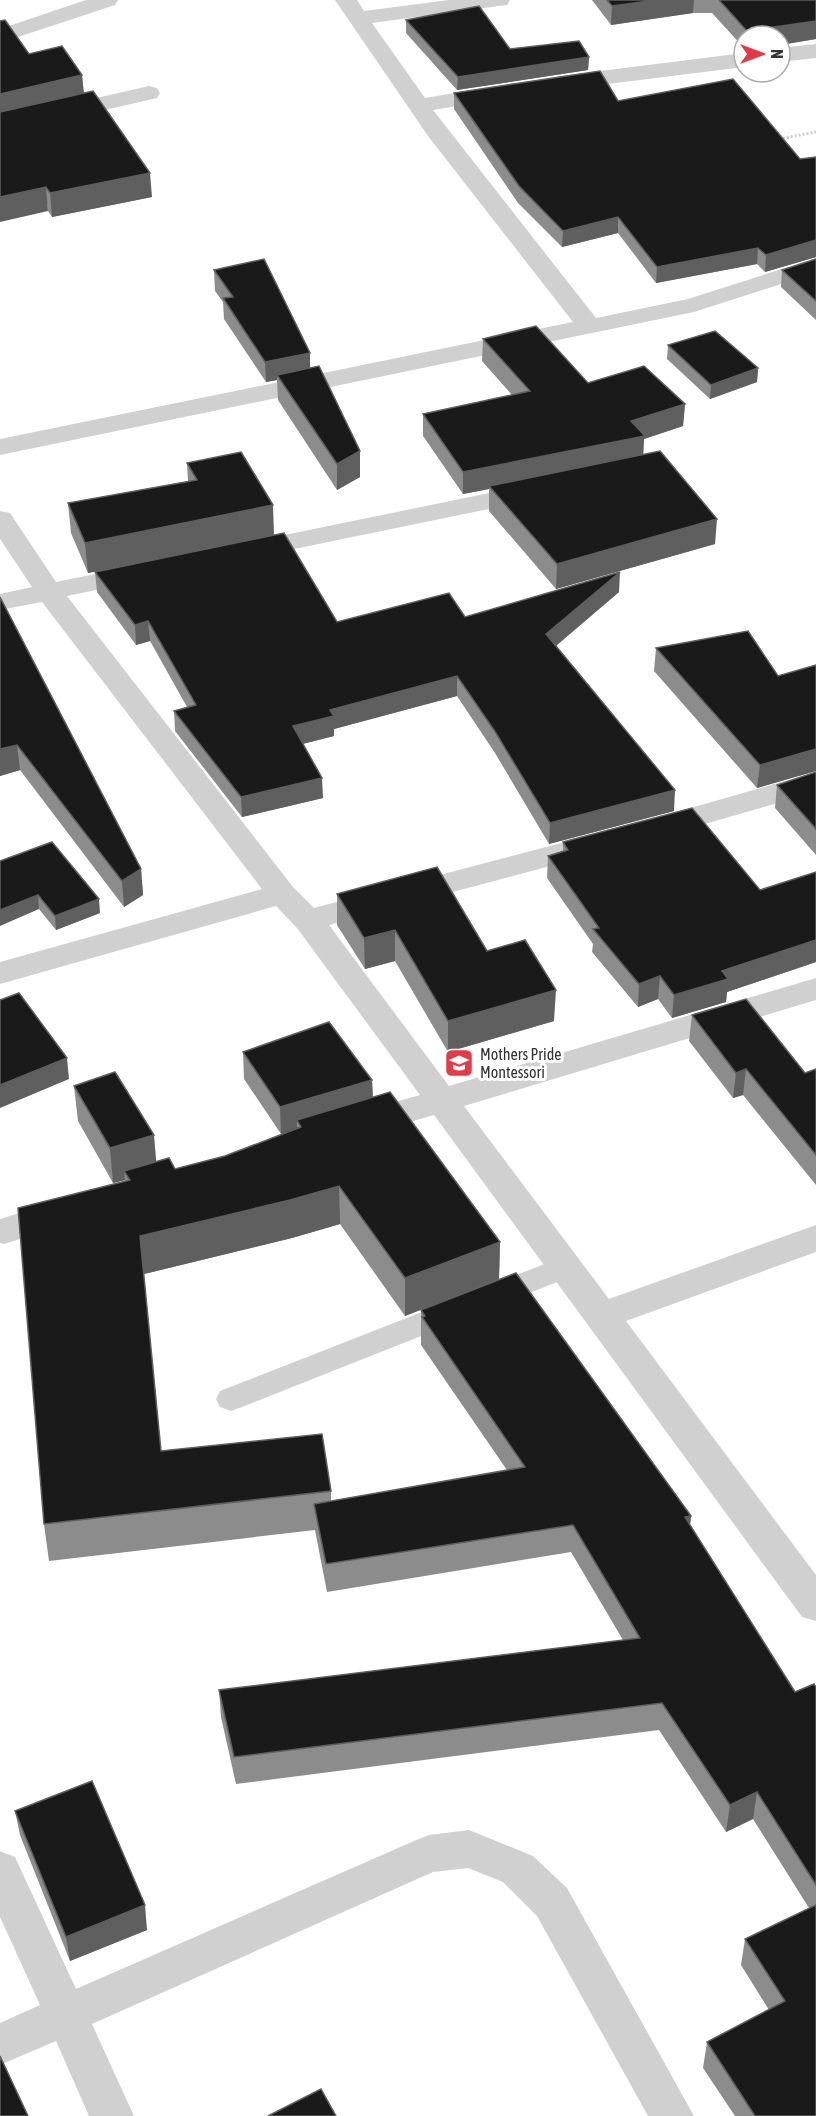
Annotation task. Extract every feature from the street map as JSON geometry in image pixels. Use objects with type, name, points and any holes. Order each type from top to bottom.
[{"type":"street","points":[[0,36],[107,0]]},
{"type":"street","points":[[352,9],[499,0]]},
{"type":"street","points":[[352,9],[419,106],[590,327]]},
{"type":"street","points":[[792,54],[816,51]]},
{"type":"street","points":[[544,86],[732,62]]},
{"type":"street","points":[[419,106],[521,89]]},
{"type":"street","points":[[0,127],[149,93]]},
{"type":"street","points":[[0,447],[694,305],[816,265]]},
{"type":"street","points":[[224,556],[563,485]]},
{"type":"street","points":[[0,519],[49,592],[282,894],[308,920],[816,1605]]},
{"type":"street","points":[[0,602],[166,568]]},
{"type":"street","points":[[308,920],[760,800],[816,782]]},
{"type":"street","points":[[0,973],[282,894]]},
{"type":"street","points":[[337,1132],[816,989]]},
{"type":"street","points":[[4,1231],[96,1203]]},
{"type":"street","points":[[601,1316],[816,1238]]},
{"type":"street","points":[[0,2044],[429,1854],[470,1849],[518,1869],[552,1902],[672,2116]]},
{"type":"street","points":[[0,1870],[112,2116]]},
{"type":"lane","points":[[231,1399],[565,1267]]},
{"type":"path","points":[[769,141],[816,132]]},
{"type":"building","points":[[607,0],[657,0],[612,6]]},
{"type":"building","points":[[719,0],[816,0],[816,21],[792,24],[741,24]]},
{"type":"building","points":[[479,6],[510,49],[579,41],[589,57],[458,77],[406,20]]},
{"type":"building","points":[[5,20],[29,54],[62,46],[82,75],[0,94],[0,21]]},
{"type":"building","points":[[600,71],[618,101],[732,79],[732,84],[737,84],[800,159],[816,157],[816,240],[766,255],[758,248],[657,267],[618,217],[563,231],[519,186],[454,93]]},
{"type":"building","points":[[93,91],[150,173],[50,193],[46,187],[0,197],[0,112]]},
{"type":"building","points":[[264,259],[310,353],[265,362],[223,298],[233,297],[214,270]]},
{"type":"building","points":[[816,259],[816,301],[782,270]]},
{"type":"building","points":[[536,326],[588,383],[644,366],[685,404],[631,421],[645,436],[463,472],[423,414],[530,391],[483,339]]},
{"type":"building","points":[[715,331],[758,368],[711,385],[668,345]]},
{"type":"building","points":[[319,366],[360,451],[337,464],[277,375]]},
{"type":"building","points":[[660,451],[717,519],[557,564],[489,486]]},
{"type":"building","points":[[241,452],[273,505],[85,543],[68,503],[197,480],[187,463]]},
{"type":"building","points":[[284,533],[337,622],[449,593],[465,617],[620,572],[546,634],[675,790],[550,823],[496,733],[457,676],[330,710],[334,716],[293,726],[322,778],[241,797],[174,711],[196,705],[148,621],[135,625],[95,572]]},
{"type":"building","points":[[0,597],[141,869],[122,881],[17,745],[0,749]]},
{"type":"building","points":[[748,631],[778,676],[816,665],[816,749],[760,765],[656,648]]},
{"type":"building","points":[[816,772],[816,829],[777,785]]},
{"type":"building","points":[[692,808],[760,890],[816,872],[816,940],[722,971],[728,979],[674,995],[660,976],[639,984],[593,929],[599,928],[548,856],[568,850],[563,842]]},
{"type":"building","points":[[52,842],[99,899],[55,916],[38,895],[0,910],[0,861]]},
{"type":"building","points":[[437,867],[487,951],[525,940],[556,990],[448,1021],[395,930],[364,938],[337,894]]},
{"type":"building","points":[[19,993],[67,1058],[0,1085],[0,1000]]},
{"type":"building","points":[[746,999],[805,1073],[816,1069],[816,1155],[746,1069],[736,1073],[692,1015]]},
{"type":"building","points":[[329,1022],[372,1080],[280,1107],[243,1052]]},
{"type":"building","points":[[115,1072],[154,1135],[110,1148],[74,1086]]},
{"type":"building","points":[[390,1092],[500,1242],[405,1278],[339,1186],[140,1236],[161,1451],[322,1434],[331,1491],[44,1524],[18,1208],[130,1180],[124,1171],[169,1158],[175,1169],[225,1156],[301,1127],[297,1120]]},
{"type":"building","points":[[516,1273],[691,1516],[685,1517],[795,1692],[814,1684],[816,1687],[816,1885],[757,1792],[730,1805],[662,1703],[234,1757],[219,1690],[640,1638],[573,1525],[326,1564],[314,1504],[525,1467],[422,1317],[425,1316],[421,1310]]},
{"type":"building","points":[[92,1781],[145,1905],[66,1937],[15,1811]]},
{"type":"building","points":[[816,1905],[816,2116],[755,2116],[707,2042],[785,2001],[745,1939]]},
{"type":"building","points":[[0,2056],[28,2116],[0,2116]]},
{"type":"building","points":[[321,2089],[336,2116],[268,2116]]},
{"type":"place","name":"Mothers Pride Montessori","points":[[459,1063]]}]
